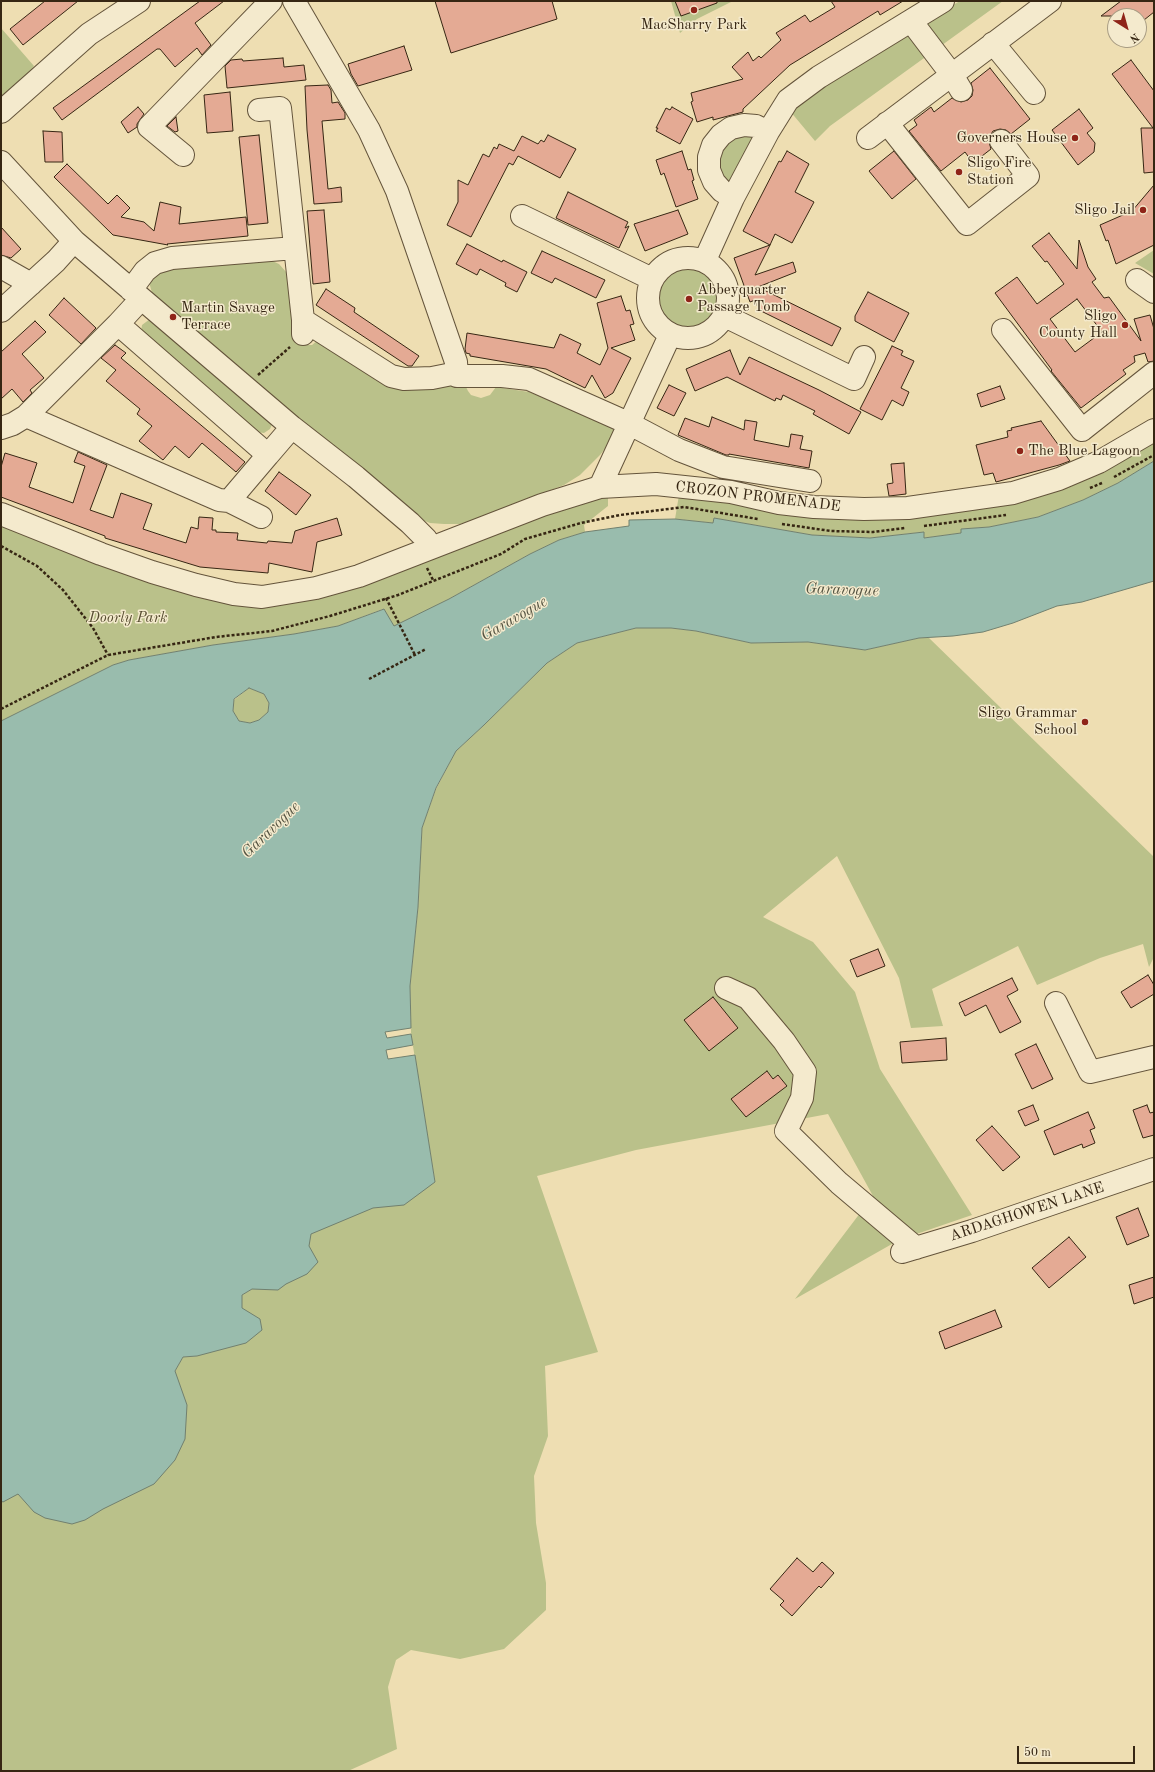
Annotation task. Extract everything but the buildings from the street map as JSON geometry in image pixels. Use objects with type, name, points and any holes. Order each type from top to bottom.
[{"type":"street","points":[[1,112],[89,34],[139,1]]},
{"type":"street","points":[[183,155],[149,128],[271,1]]},
{"type":"street","points":[[294,1],[369,130],[397,191],[461,376]]},
{"type":"street","points":[[705,260],[733,198],[768,132],[788,100],[819,77],[943,1]]},
{"type":"street","points":[[868,138],[887,124],[957,83],[993,43],[1050,1]]},
{"type":"street","points":[[911,21],[957,83]]},
{"type":"street","points":[[993,43],[1034,93]]},
{"type":"street","points":[[259,110],[280,108],[303,327],[391,376],[404,379],[432,378],[452,374],[461,376],[502,376],[529,379],[628,423],[679,450],[723,467],[810,481]]},
{"type":"street","points":[[887,124],[967,224],[1028,176],[1001,141]]},
{"type":"street","points":[[733,198],[722,191],[714,182],[709,170],[709,157],[713,145],[721,135],[731,128],[744,125],[756,126],[768,132]]},
{"type":"street","points":[[1,162],[74,241],[292,427],[356,476],[403,516],[426,540],[430,548],[359,576],[316,588],[262,597],[234,594],[152,572],[101,554],[1,514]]},
{"type":"street","points":[[522,216],[652,279]]},
{"type":"street","points":[[1,310],[56,261],[74,241]]},
{"type":"street","points":[[1,428],[13,424],[26,416],[118,324],[136,294],[146,272],[155,263],[172,258],[295,248]]},
{"type":"street","points":[[690,257],[705,260],[716,268],[725,280],[729,297],[725,316],[714,331],[699,338],[685,339],[670,335],[656,324],[649,310],[647,297],[652,279],[663,266],[676,259],[690,257]]},
{"type":"street","points":[[1,267],[31,284]]},
{"type":"street","points":[[725,316],[854,379],[864,357]]},
{"type":"street","points":[[118,324],[268,455]]},
{"type":"street","points":[[1003,330],[1082,430],[1154,373]]},
{"type":"street","points":[[600,487],[628,423],[670,335]]},
{"type":"street","points":[[26,416],[261,517]]},
{"type":"street","points":[[229,502],[292,427]]},
{"type":"street","name":"CROZON PROMENADE","points":[[430,548],[542,505],[600,487],[656,484],[731,492],[779,502],[814,507],[864,510],[908,508],[1013,493],[1059,479],[1099,462],[1154,430]]},
{"type":"street","name":"ARDAGHOWEN LANE","points":[[726,988],[748,998],[784,1041],[805,1072],[802,1098],[786,1131],[907,1250],[972,1231],[1154,1169]]},
{"type":"street","points":[[1056,1004],[1090,1072],[1154,1057]]},
{"type":"path","points":[[252,370],[258,375],[303,327]]},
{"type":"path","points":[[1,709],[108,655],[216,637],[272,631],[330,616],[386,598],[501,554],[525,539],[581,523],[620,515],[684,508],[764,520]]},
{"type":"path","points":[[918,527],[980,519]]},
{"type":"path","points":[[778,523],[831,531],[872,532],[910,528]]},
{"type":"path","points":[[1,546],[37,566],[63,590],[93,628],[108,655]]},
{"type":"path","points":[[386,598],[414,655]]},
{"type":"path","points":[[369,679],[426,649]]},
{"type":"green space","name":"MacSharry Park","points":[[671,1],[733,1],[697,19],[680,33]]},
{"type":"green space","points":[[960,1],[1003,1],[830,126],[815,141],[790,111],[795,103],[878,48]]},
{"type":"green space","points":[[1,28],[34,66],[22,83],[1,101]]},
{"type":"green space","points":[[740,135],[756,138],[731,185],[720,173],[717,157],[725,142]]},
{"type":"green space","points":[[1154,250],[1154,274],[1135,263]]},
{"type":"green space","points":[[268,259],[279,264],[287,273],[300,343],[304,345],[312,345],[323,336],[383,380],[448,380],[456,387],[464,383],[471,395],[481,398],[490,395],[496,387],[529,392],[592,418],[614,423],[613,434],[608,445],[580,475],[564,485],[480,518],[460,524],[444,524],[430,523],[414,517],[154,300],[149,282],[157,270]]},
{"type":"green space","points":[[688,264],[701,267],[712,274],[719,285],[722,298],[719,311],[712,322],[701,329],[688,332],[675,329],[664,322],[657,311],[654,298],[657,285],[664,274],[675,267]]},
{"type":"green space","points":[[150,319],[273,422],[270,429],[264,433],[257,432],[141,332],[142,325]]},
{"type":"green space","points":[[1154,440],[1154,461],[1118,483],[1083,500],[1038,517],[989,527],[961,529],[961,533],[924,538],[923,532],[870,538],[812,535],[714,518],[713,523],[675,519],[679,495],[930,513]]},
{"type":"green space","name":"Doorly Park","points":[[608,494],[608,506],[584,525],[585,532],[559,540],[530,554],[449,599],[394,627],[383,609],[338,626],[294,634],[213,645],[129,660],[113,665],[1,721],[1,525],[237,603],[531,518]]},
{"type":"green space","points":[[636,628],[671,628],[696,631],[751,643],[808,642],[865,650],[928,637],[1154,857],[1154,957],[1149,967],[1143,944],[1100,958],[1037,985],[1018,946],[932,989],[943,1026],[911,1028],[899,978],[837,856],[763,917],[813,942],[855,992],[880,1069],[972,1215],[899,1240],[795,1299],[873,1196],[828,1114],[636,1150],[537,1176],[598,1352],[545,1366],[548,1436],[534,1476],[536,1523],[546,1583],[546,1610],[504,1649],[460,1659],[411,1650],[396,1660],[388,1687],[397,1749],[348,1771],[1,1771],[1,1270],[175,1371],[183,1357],[197,1356],[242,1308],[242,1295],[252,1289],[299,1230],[435,1182],[411,1034],[410,986],[418,907],[422,828],[436,789],[456,751],[547,663],[577,643]]},
{"type":"green space","points":[[249,688],[264,694],[269,703],[268,712],[259,720],[250,723],[239,721],[233,711],[234,700]]},
{"type":"water","name":"Garavogue","points":[[1154,461],[1154,581],[1082,602],[1057,606],[1013,623],[983,632],[919,638],[865,650],[808,642],[751,643],[696,631],[671,628],[636,628],[577,643],[547,663],[456,751],[436,788],[422,828],[418,907],[410,986],[411,1028],[385,1032],[387,1038],[411,1034],[413,1045],[386,1050],[388,1059],[415,1055],[435,1182],[404,1205],[373,1208],[311,1234],[309,1246],[318,1262],[307,1274],[286,1284],[278,1290],[252,1289],[242,1295],[242,1308],[260,1319],[262,1330],[246,1343],[197,1356],[183,1357],[175,1371],[187,1405],[185,1439],[175,1460],[154,1484],[103,1509],[85,1520],[72,1524],[45,1518],[34,1512],[18,1494],[3,1502],[1,1501],[1,721],[113,665],[129,660],[213,645],[294,634],[338,626],[384,609],[394,626],[449,599],[530,554],[559,540],[585,532],[629,526],[629,520],[675,519],[713,523],[714,518],[812,535],[870,538],[924,532],[924,538],[961,533],[961,529],[989,527],[1038,517],[1083,500],[1118,483]],"holes":[[[249,688],[264,694],[269,703],[268,712],[259,720],[250,723],[239,721],[233,711],[234,699]]]},
{"type":"place","name":"MacSharry Park","points":[[694,10]]},
{"type":"place","name":"Governers House","points":[[1075,138]]},
{"type":"place","name":"Sligo Fire Station","points":[[959,172]]},
{"type":"place","name":"Sligo Jail","points":[[1143,210]]},
{"type":"place","name":"Abbeyquarter Passage Tomb","points":[[689,299]]},
{"type":"place","name":"Martin Savage Terrace","points":[[173,317]]},
{"type":"place","name":"Sligo County Hall","points":[[1125,325]]},
{"type":"place","name":"The Blue Lagoon","points":[[1020,451]]},
{"type":"place","name":"Sligo Grammar School","points":[[1085,722]]}]
